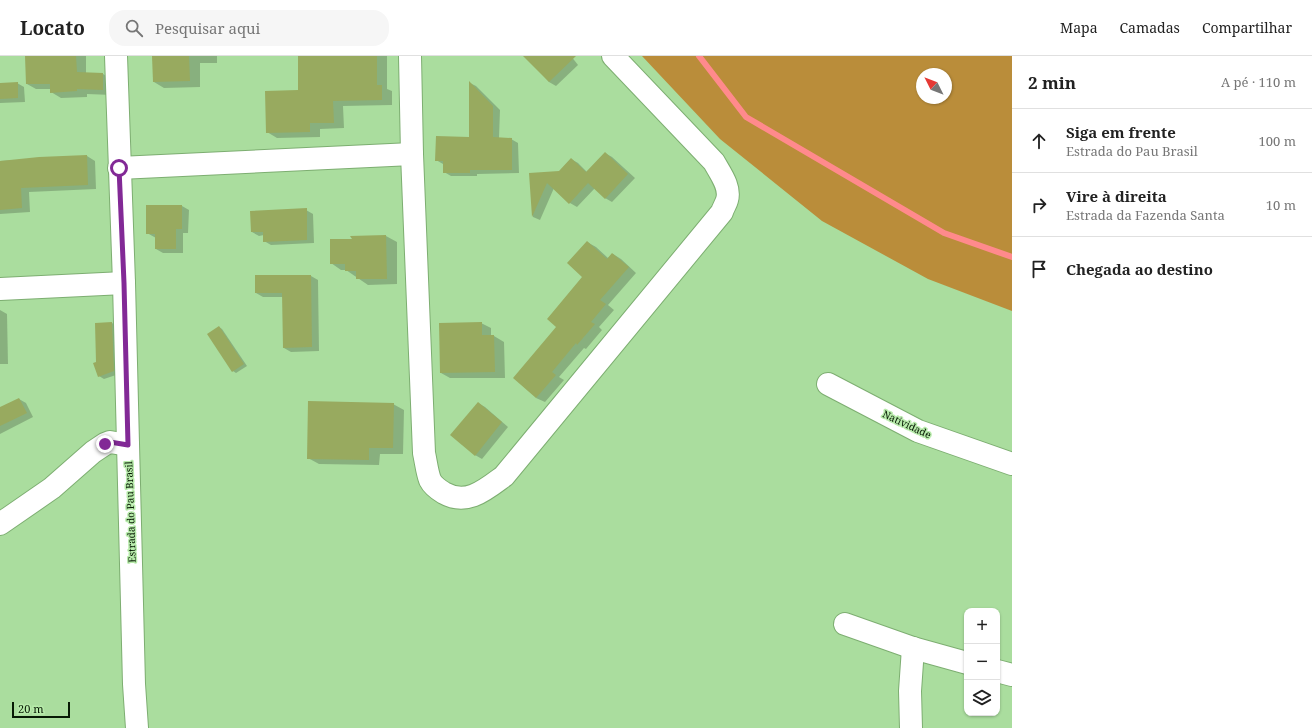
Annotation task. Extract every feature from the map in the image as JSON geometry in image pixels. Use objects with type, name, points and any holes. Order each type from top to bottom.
[{"type":"street","name":"Estrada do Pau Brasil","points":[[116,56],[137,728]]},
{"type":"street","points":[[410,56],[412,154],[424,453],[431,481],[438,489],[452,498],[467,498],[478,494],[504,476],[722,212],[727,200],[728,190],[714,162],[613,56]]},
{"type":"street","points":[[119,168],[412,154]]},
{"type":"street","points":[[0,289],[124,283]]},
{"type":"street","name":"Natividade","points":[[828,384],[918,431],[1012,464]]},
{"type":"street","points":[[0,524],[52,488],[93,452],[105,444],[110,442],[128,445]]},
{"type":"street","points":[[845,624],[913,648],[964,662]]},
{"type":"street","points":[[911,728],[910,691],[913,648]]},
{"type":"street","points":[[1000,672],[1012,675]]},
{"type":"shaded area","points":[[642,56],[1012,56],[1012,311],[928,279],[822,221],[720,139]]},
{"type":"building","points":[[25,56],[76,56],[77,72],[103,73],[103,90],[77,89],[77,91],[50,93],[50,84],[26,84]]},
{"type":"building","points":[[152,56],[189,56],[190,81],[153,82]]},
{"type":"building","points":[[298,56],[377,56],[377,85],[382,85],[382,100],[333,101],[334,123],[310,123],[310,132],[266,133],[265,91],[298,90]]},
{"type":"building","points":[[523,56],[576,56],[549,82]]},
{"type":"building","points":[[469,81],[493,106],[493,137],[512,138],[512,170],[470,170],[470,173],[443,173],[443,161],[435,161],[436,136],[469,137]]},
{"type":"building","points":[[18,82],[18,98],[0,99],[0,83]]},
{"type":"building","points":[[605,152],[628,174],[605,199],[588,183],[569,204],[547,183],[532,217],[529,173],[559,171],[571,158],[586,172]]},
{"type":"building","points":[[87,155],[88,185],[21,188],[22,208],[0,210],[0,161],[39,157]]},
{"type":"building","points":[[146,205],[182,205],[182,229],[176,229],[176,249],[155,249],[155,234],[146,234]]},
{"type":"building","points":[[307,208],[307,240],[263,242],[263,232],[251,232],[250,211]]},
{"type":"building","points":[[386,235],[387,279],[356,279],[356,271],[345,271],[345,264],[330,264],[330,239],[352,239],[350,236]]},
{"type":"building","points":[[587,241],[607,259],[612,253],[629,267],[600,300],[606,304],[591,322],[595,324],[577,345],[576,343],[552,372],[556,375],[536,398],[513,378],[556,327],[547,319],[582,277],[567,263]]},
{"type":"building","points":[[255,275],[311,275],[312,347],[283,348],[282,293],[255,293]]},
{"type":"building","points":[[112,322],[114,371],[98,377],[93,363],[96,362],[95,323]]},
{"type":"building","points":[[482,322],[482,335],[494,335],[495,372],[440,373],[439,323]]},
{"type":"building","points":[[219,326],[244,364],[232,372],[207,334]]},
{"type":"building","points":[[19,398],[27,413],[0,426],[0,407]]},
{"type":"building","points":[[308,401],[394,403],[393,448],[369,448],[369,460],[307,459]]},
{"type":"building","points":[[478,402],[502,422],[475,456],[450,435]]},
{"type":"waterway","points":[[699,56],[746,117],[944,233],[1012,257]]},
{"type":"route","points":[[105,444],[110,442],[128,445],[124,283],[119,168]]}]
